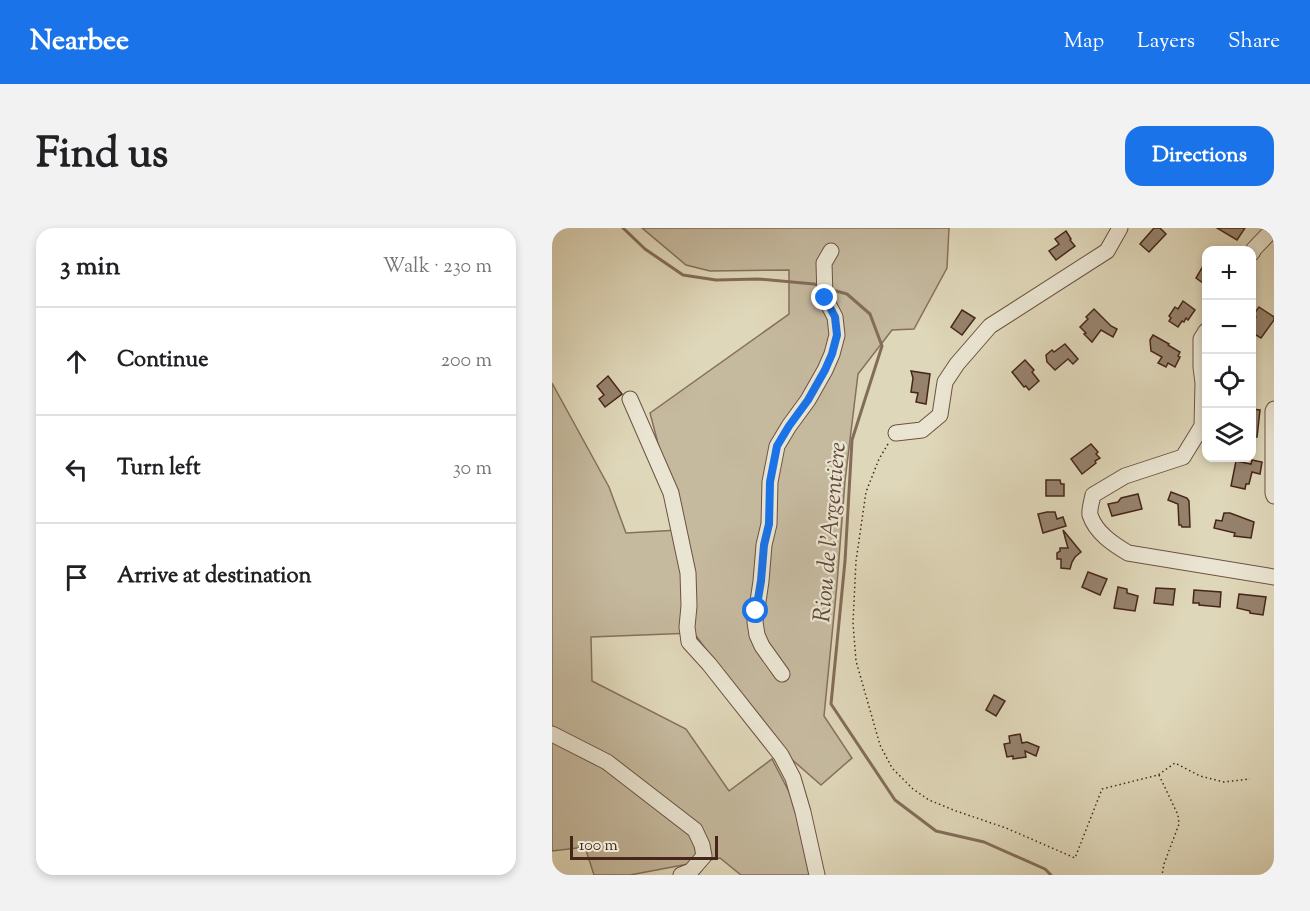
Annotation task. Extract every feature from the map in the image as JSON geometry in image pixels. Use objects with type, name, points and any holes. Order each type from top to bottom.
[{"type":"street","points":[[896,433],[922,430],[940,415],[945,382],[957,364],[990,326],[1107,251],[1120,228]]},
{"type":"street","points":[[1256,247],[1274,228]]},
{"type":"street","points":[[782,674],[762,646],[755,622],[764,545],[769,524],[770,482],[777,446],[825,370],[837,335],[835,317],[825,298],[827,257]]},
{"type":"street","points":[[1202,337],[1202,426],[1183,457],[1125,476],[1093,495],[1089,513],[1098,529],[1111,543],[1128,553],[1274,577]]},
{"type":"street","points":[[630,399],[671,493],[688,573],[689,642],[781,754],[793,778],[804,812],[817,875]]},
{"type":"street","points":[[1274,409],[1274,496]]},
{"type":"street","points":[[552,734],[607,762],[695,830],[704,856],[691,871],[681,875]]},
{"type":"path","points":[[896,433],[879,459],[866,492],[856,561],[853,623],[856,661],[880,745],[892,768],[913,789],[929,800],[1006,828],[1075,858],[1102,789],[1158,775],[1175,763],[1200,776],[1224,782],[1250,779]]},
{"type":"path","points":[[1158,775],[1178,815],[1179,824],[1162,875]]},
{"type":"shaded area","points":[[642,228],[949,228],[947,268],[914,329],[892,330],[858,374],[845,481],[824,716],[852,758],[821,785],[781,750],[694,633],[591,637],[592,681],[686,729],[729,791],[772,759],[798,809],[821,875],[741,875],[720,858],[630,875],[594,875],[585,847],[552,851],[552,383],[609,487],[626,533],[679,530],[650,413],[789,314],[789,270],[710,271],[686,265]]},
{"type":"building","points":[[1154,228],[1160,228],[1166,234],[1149,252],[1140,244]]},
{"type":"building","points":[[1217,228],[1245,228],[1237,240]]},
{"type":"building","points":[[1066,231],[1075,246],[1056,260],[1049,251],[1059,244],[1055,239]]},
{"type":"building","points":[[1202,268],[1202,282],[1196,278]]},
{"type":"building","points":[[1183,301],[1195,310],[1188,320],[1186,318],[1178,327],[1169,321],[1171,318],[1169,316],[1175,307],[1178,309]]},
{"type":"building","points":[[1259,307],[1274,317],[1261,338],[1256,335],[1256,311]]},
{"type":"building","points":[[1094,309],[1117,329],[1113,337],[1101,330],[1092,342],[1084,334],[1086,333],[1080,327]]},
{"type":"building","points":[[962,310],[975,318],[962,335],[951,327]]},
{"type":"building","points":[[1153,335],[1180,352],[1175,367],[1168,363],[1166,367],[1158,363],[1162,357],[1151,351],[1150,340]]},
{"type":"building","points":[[1065,344],[1078,359],[1073,364],[1068,359],[1055,370],[1047,362],[1046,355]]},
{"type":"building","points":[[1025,360],[1034,370],[1032,372],[1039,381],[1029,390],[1012,372]]},
{"type":"building","points":[[911,371],[930,374],[926,404],[916,402],[918,393],[911,392],[913,378]]},
{"type":"building","points":[[608,376],[622,394],[605,407],[599,399],[604,395],[597,386]]},
{"type":"building","points":[[1256,410],[1260,410],[1256,437]]},
{"type":"building","points":[[1091,444],[1100,458],[1082,474],[1071,459]]},
{"type":"building","points":[[1256,461],[1262,462],[1260,474],[1252,472],[1245,489],[1231,486],[1236,462],[1251,464]]},
{"type":"building","points":[[1046,480],[1060,480],[1061,484],[1064,484],[1064,496],[1046,496]]},
{"type":"building","points":[[1171,492],[1189,501],[1190,527],[1179,525],[1178,504],[1168,500]]},
{"type":"building","points":[[1138,494],[1142,509],[1112,516],[1108,504]]},
{"type":"building","points":[[1055,512],[1057,519],[1063,517],[1066,526],[1043,533],[1038,514]]},
{"type":"building","points":[[1224,513],[1254,522],[1251,538],[1234,536],[1235,533],[1214,528],[1216,520],[1222,521]]},
{"type":"building","points":[[1063,530],[1081,552],[1075,557],[1070,569],[1061,568],[1061,559],[1057,559],[1060,548],[1068,548]]},
{"type":"building","points":[[1088,572],[1107,579],[1100,595],[1082,587]]},
{"type":"building","points":[[1118,587],[1127,589],[1127,593],[1138,596],[1135,611],[1114,608]]},
{"type":"building","points":[[1156,588],[1175,589],[1173,605],[1154,603]]},
{"type":"building","points":[[1194,590],[1221,592],[1220,607],[1193,603]]},
{"type":"building","points":[[1239,594],[1266,597],[1263,615],[1237,608]]},
{"type":"building","points":[[994,695],[1005,701],[996,716],[986,710]]},
{"type":"building","points":[[1020,734],[1022,743],[1027,742],[1039,747],[1036,756],[1025,751],[1026,757],[1013,759],[1013,756],[1007,757],[1004,744],[1010,743],[1009,736]]},
{"type":"waterway","name":"Riou de l'Argentière","points":[[623,228],[645,249],[683,275],[716,280],[758,279],[820,286]]},
{"type":"waterway","name":"Riou de l'Argentière","points":[[829,289],[847,294],[870,314],[882,346],[852,440],[845,561],[831,704],[895,800],[936,831],[984,842],[1045,869],[1051,875]]},
{"type":"route","points":[[756,611],[764,545],[769,524],[772,465],[777,446],[825,370],[837,335],[835,317],[825,298]]}]
